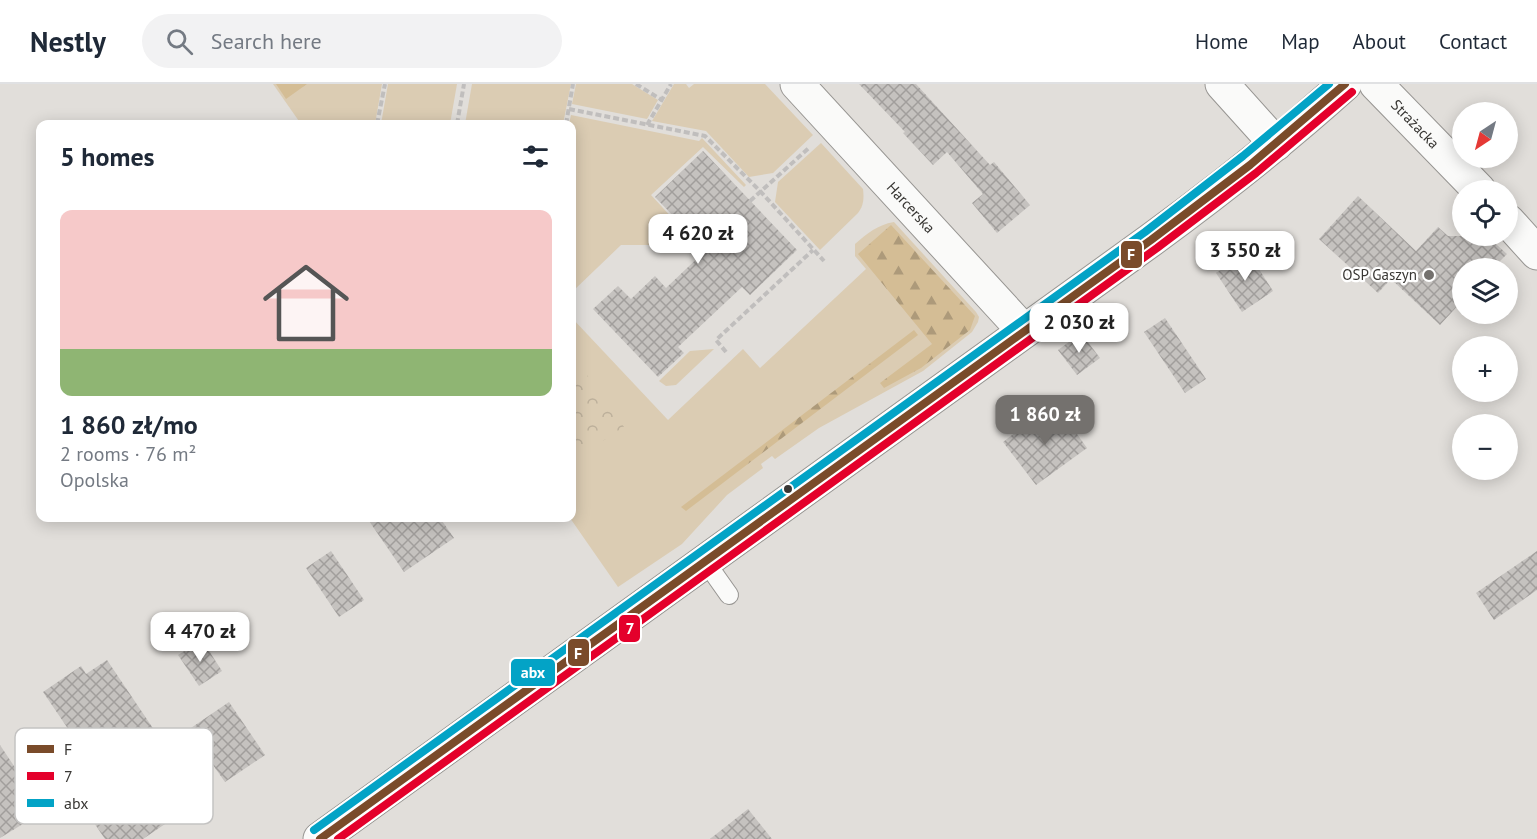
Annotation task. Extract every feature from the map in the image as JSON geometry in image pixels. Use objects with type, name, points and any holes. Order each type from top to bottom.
[{"type":"main road","name":"Harcerska","points":[[797,84],[1024,331]]},
{"type":"main road","points":[[1222,84],[1276,144]]},
{"type":"main road","points":[[320,839],[1187,213],[1276,144],[1345,84]]},
{"type":"main road","name":"Strażacka","points":[[1376,84],[1469,180]]},
{"type":"main road","points":[[1518,232],[1537,252]]},
{"type":"lane","points":[[705,561],[729,595]]},
{"type":"path","points":[[378,120],[385,84]]},
{"type":"path","points":[[458,120],[464,84]]},
{"type":"path","points":[[567,120],[573,84]]},
{"type":"path","points":[[636,84],[662,100]]},
{"type":"path","points":[[648,125],[669,85]]},
{"type":"path","points":[[569,109],[705,136],[761,192],[824,261]]},
{"type":"path","points":[[750,201],[816,141]]},
{"type":"path","points":[[726,352],[716,340],[813,250]]},
{"type":"green space","points":[[273,84],[382,84],[376,120],[298,120]]},
{"type":"green space","points":[[276,84],[307,84],[286,99]]},
{"type":"green space","points":[[388,84],[457,84],[451,120],[382,120]]},
{"type":"green space","points":[[472,84],[571,84],[564,120],[466,120]]},
{"type":"green space","points":[[576,84],[632,84],[658,100],[647,119],[572,104]]},
{"type":"green space","points":[[674,84],[686,84],[689,88],[694,84],[765,84],[813,135],[773,173],[749,177],[706,131],[652,121]]},
{"type":"green space","points":[[571,115],[699,141],[702,138],[746,185],[744,187],[703,147],[651,195],[675,221],[649,245],[621,245],[576,288],[576,120],[570,120]]},
{"type":"green space","points":[[821,143],[863,189],[863,195],[858,213],[820,250],[775,202],[778,182]]},
{"type":"green space","points":[[894,222],[976,312],[979,317],[978,322],[972,332],[923,371],[819,428],[775,459],[772,456],[761,464],[763,468],[727,495],[682,544],[618,587],[573,522],[576,522],[576,322],[668,420],[743,349],[760,368],[866,269],[855,256],[855,244],[878,227]]},
{"type":"green space","points":[[891,225],[975,316],[970,330],[921,368],[884,388],[880,383],[932,344],[858,254]]},
{"type":"green space","points":[[914,330],[918,335],[686,511],[681,507]]},
{"type":"green space","points":[[714,349],[676,385],[666,386],[659,381],[690,351]]},
{"type":"green space","points":[[576,360],[624,427],[576,458]]},
{"type":"building","points":[[859,84],[916,84],[990,165],[994,162],[1030,205],[997,233],[972,203],[983,194],[947,152],[933,165]]},
{"type":"building","points":[[703,151],[797,250],[750,295],[742,287],[678,347],[684,353],[658,377],[593,309],[618,286],[631,299],[655,276],[666,288],[706,250],[655,197]]},
{"type":"building","points":[[1358,196],[1416,251],[1438,227],[1448,236],[1452,236],[1452,246],[1498,246],[1507,254],[1503,258],[1452,258],[1452,312],[1440,325],[1391,279],[1378,293],[1319,239]]},
{"type":"building","points":[[1248,252],[1273,291],[1242,312],[1216,273]]},
{"type":"building","points":[[1165,318],[1206,379],[1185,393],[1144,332]]},
{"type":"building","points":[[1081,333],[1100,358],[1077,375],[1058,350]]},
{"type":"building","points":[[1062,413],[1087,448],[1036,485],[1003,442],[1028,423]]},
{"type":"building","points":[[370,522],[443,522],[454,538],[404,572]]},
{"type":"building","points":[[331,551],[364,600],[339,617],[306,568]]},
{"type":"building","points":[[1537,551],[1537,590],[1494,620],[1476,593]]},
{"type":"building","points":[[202,640],[222,671],[199,686],[178,655]]},
{"type":"building","points":[[107,660],[153,728],[68,728],[43,692],[81,666],[86,674]]},
{"type":"building","points":[[229,702],[265,755],[225,782],[213,765],[213,728],[191,728]]},
{"type":"building","points":[[0,745],[15,768],[15,824],[23,824],[0,838]]},
{"type":"building","points":[[748,809],[772,839],[710,839]]},
{"type":"building","points":[[95,824],[165,824],[143,839],[105,839]]},
{"type":"transit line","name":"abx","points":[[314,830],[1145,232],[1243,156],[1329,84]]},
{"type":"transit line","name":"F","points":[[320,839],[1151,240],[1250,165],[1345,84]]},
{"type":"transit line","name":"7","points":[[338,839],[1157,248],[1256,173],[1352,92]]},
{"type":"place","name":"OSP Gaszyn","points":[[1429,275]]}]
